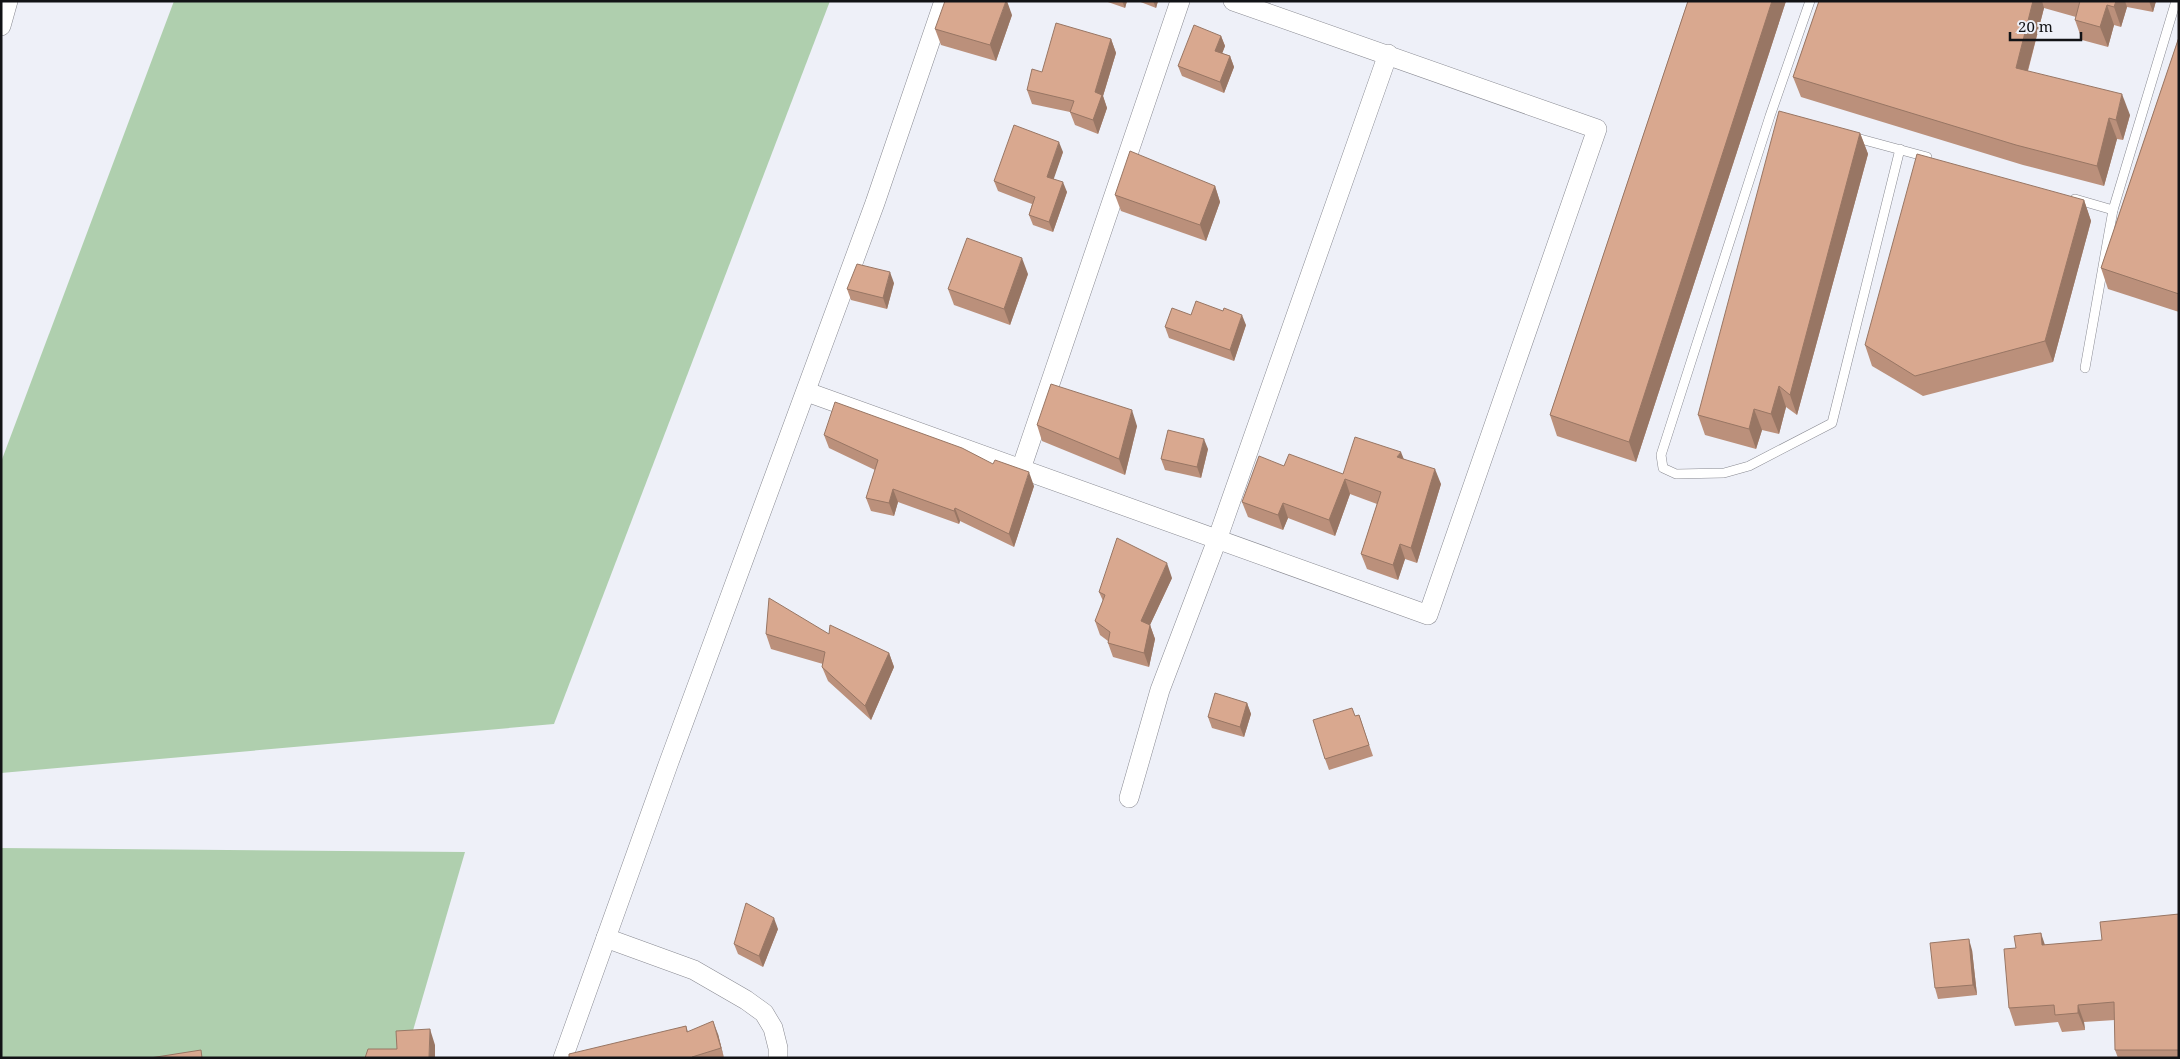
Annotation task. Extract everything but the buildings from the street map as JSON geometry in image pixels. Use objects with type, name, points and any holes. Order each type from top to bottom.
[{"type":"street","points":[[1,26],[8,1]]},
{"type":"street","points":[[564,1058],[669,762],[807,392],[875,203],[944,1]]},
{"type":"street","points":[[1021,469],[1180,1]]},
{"type":"street","points":[[807,392],[1428,614],[1597,129],[1234,1]]},
{"type":"street","points":[[1129,798],[1160,690],[1217,540],[1388,54]]},
{"type":"street","points":[[606,938],[694,970],[746,1000],[764,1013],[773,1028],[778,1048],[778,1058]]},
{"type":"lane","points":[[1810,1],[1775,117],[1661,455],[1663,468],[1676,474],[1724,474],[1749,466],[1832,423],[1900,150]]},
{"type":"lane","points":[[2084,368],[2113,210],[2176,1]]},
{"type":"lane","points":[[1844,135],[1937,160]]},
{"type":"lane","points":[[2067,197],[2113,210]]},
{"type":"green space","points":[[174,1],[830,1],[554,724],[1,773],[1,462]]},
{"type":"green space","points":[[1,848],[465,852],[405,1058],[1,1058]]}]
